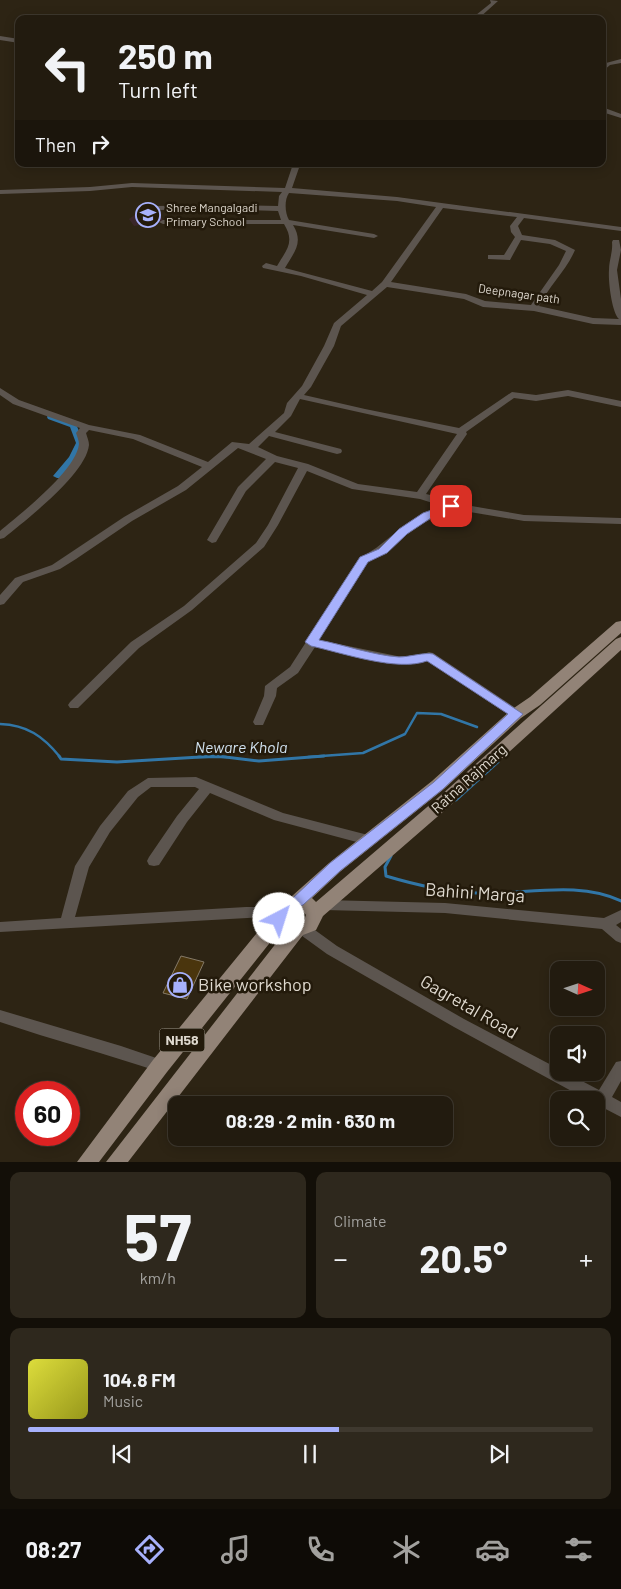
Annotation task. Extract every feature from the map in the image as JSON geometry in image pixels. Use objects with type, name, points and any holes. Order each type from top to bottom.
[{"type":"main road","name":"Ratna Rajmarg","points":[[87,1162],[160,1066],[279,916],[283,906],[298,901],[368,840],[438,785],[516,714],[535,701],[621,625]]},
{"type":"main road","name":"Ratna Rajmarg","points":[[116,1162],[300,929],[315,920],[320,909],[446,800],[621,642]]},
{"type":"main road","points":[[298,901],[320,909]]},
{"type":"main road","points":[[279,916],[282,924],[300,929]]},
{"type":"street","points":[[479,15],[493,4],[495,1],[493,0]]},
{"type":"street","points":[[0,38],[15,40]]},
{"type":"street","points":[[606,64],[621,62]]},
{"type":"street","points":[[606,111],[621,116]]},
{"type":"street","points":[[280,269],[294,244],[294,234],[286,222],[282,209],[286,191],[292,180],[295,167]]},
{"type":"street","points":[[0,192],[90,189],[132,185],[286,191],[388,198],[621,229]]},
{"type":"street","points":[[251,448],[288,414],[292,403],[329,346],[337,325],[385,284],[441,205]]},
{"type":"street","points":[[156,208],[222,207],[282,209]]},
{"type":"street","points":[[522,216],[514,226],[515,232],[519,237],[552,242],[571,250],[564,266],[536,300],[534,308]]},
{"type":"street","points":[[163,222],[286,222],[374,236]]},
{"type":"street","points":[[491,257],[507,258],[519,237]]},
{"type":"street","points":[[616,242],[618,251],[613,269],[616,299],[621,317]]},
{"type":"street","points":[[266,266],[374,294]]},
{"type":"street","name":"Deepnagar path","points":[[385,284],[466,297],[483,304],[534,308],[593,321],[621,322]]},
{"type":"street","points":[[0,391],[16,402],[87,428],[136,437],[209,466]]},
{"type":"street","points":[[420,496],[462,434],[461,431],[496,405],[505,402],[512,394],[536,398],[568,393],[621,404]]},
{"type":"street","points":[[298,396],[461,431]]},
{"type":"street","points":[[0,536],[56,490],[81,453],[84,444],[81,433],[87,428]]},
{"type":"street","points":[[268,433],[337,451]]},
{"type":"street","points":[[0,602],[9,589],[19,580],[56,567],[72,558],[128,519],[161,502],[236,444],[251,448],[273,458],[304,466],[356,487],[420,496],[439,500],[451,506],[546,520],[621,521]]},
{"type":"street","points":[[212,540],[242,489],[273,458]]},
{"type":"street","points":[[74,705],[135,645],[188,608],[260,545],[273,525],[304,466]]},
{"type":"street","points":[[259,722],[270,696],[271,686],[294,670],[364,560],[383,551],[403,531],[427,516],[451,506]]},
{"type":"street","points":[[311,642],[397,660],[416,661],[429,656],[516,714]]},
{"type":"street","points":[[67,922],[82,866],[105,829],[133,794],[148,783],[196,782],[279,817],[368,840]]},
{"type":"street","points":[[154,861],[182,819],[208,787]]},
{"type":"street","name":"Bahini Marga","points":[[320,909],[445,908],[606,924]]},
{"type":"street","points":[[0,927],[246,912],[279,916]]},
{"type":"street","points":[[620,915],[606,924],[621,936]]},
{"type":"street","name":"Gagretal Road","points":[[300,929],[332,950],[532,1064],[589,1091]]},
{"type":"street","points":[[0,1016],[31,1027],[128,1053],[160,1066]]},
{"type":"street","points":[[605,1096],[621,1067]]},
{"type":"street","name":"Gagretal Road","points":[[605,1099],[621,1110]]},
{"type":"shaded area","points":[[158,209],[163,221],[134,226],[129,219],[136,214]]},
{"type":"building","name":"Bike workshop","points":[[181,956],[204,962],[187,999],[163,993]]},
{"type":"waterway","points":[[51,417],[73,426],[80,443],[73,458],[57,476]]},
{"type":"waterway","name":"Neware Khola","points":[[308,757],[363,753],[405,734],[417,713],[441,714],[477,727]]},
{"type":"waterway","name":"Neware Khola","points":[[0,724],[26,729],[34,733],[60,757]]},
{"type":"waterway","name":"Neware Khola","points":[[59,756],[61,759],[117,762],[200,757]]},
{"type":"waterway","name":"Neware Khola","points":[[225,757],[259,761],[324,756]]},
{"type":"waterway","name":"Neware Khola","points":[[196,757],[200,757]]},
{"type":"waterway","name":"Neware Khola","points":[[200,757],[225,757]]},
{"type":"waterway","name":"Neware Khola","points":[[200,757],[225,757]]},
{"type":"waterway","name":"Neware Khola","points":[[456,800],[498,762]]},
{"type":"waterway","name":"Neware Khola","points":[[391,856],[385,867],[386,876],[431,888],[476,893],[550,890],[587,891],[621,901]]},
{"type":"place","name":"Shree Mangalgadi Primary School","points":[[148,215]]},
{"type":"place","name":"Bike workshop","points":[[180,985]]},
{"type":"route","points":[[279,919],[279,912],[283,906],[298,901],[335,867],[438,785],[516,714],[429,656],[416,661],[397,660],[311,642],[364,560],[383,551],[403,531],[427,516],[451,506]]}]
